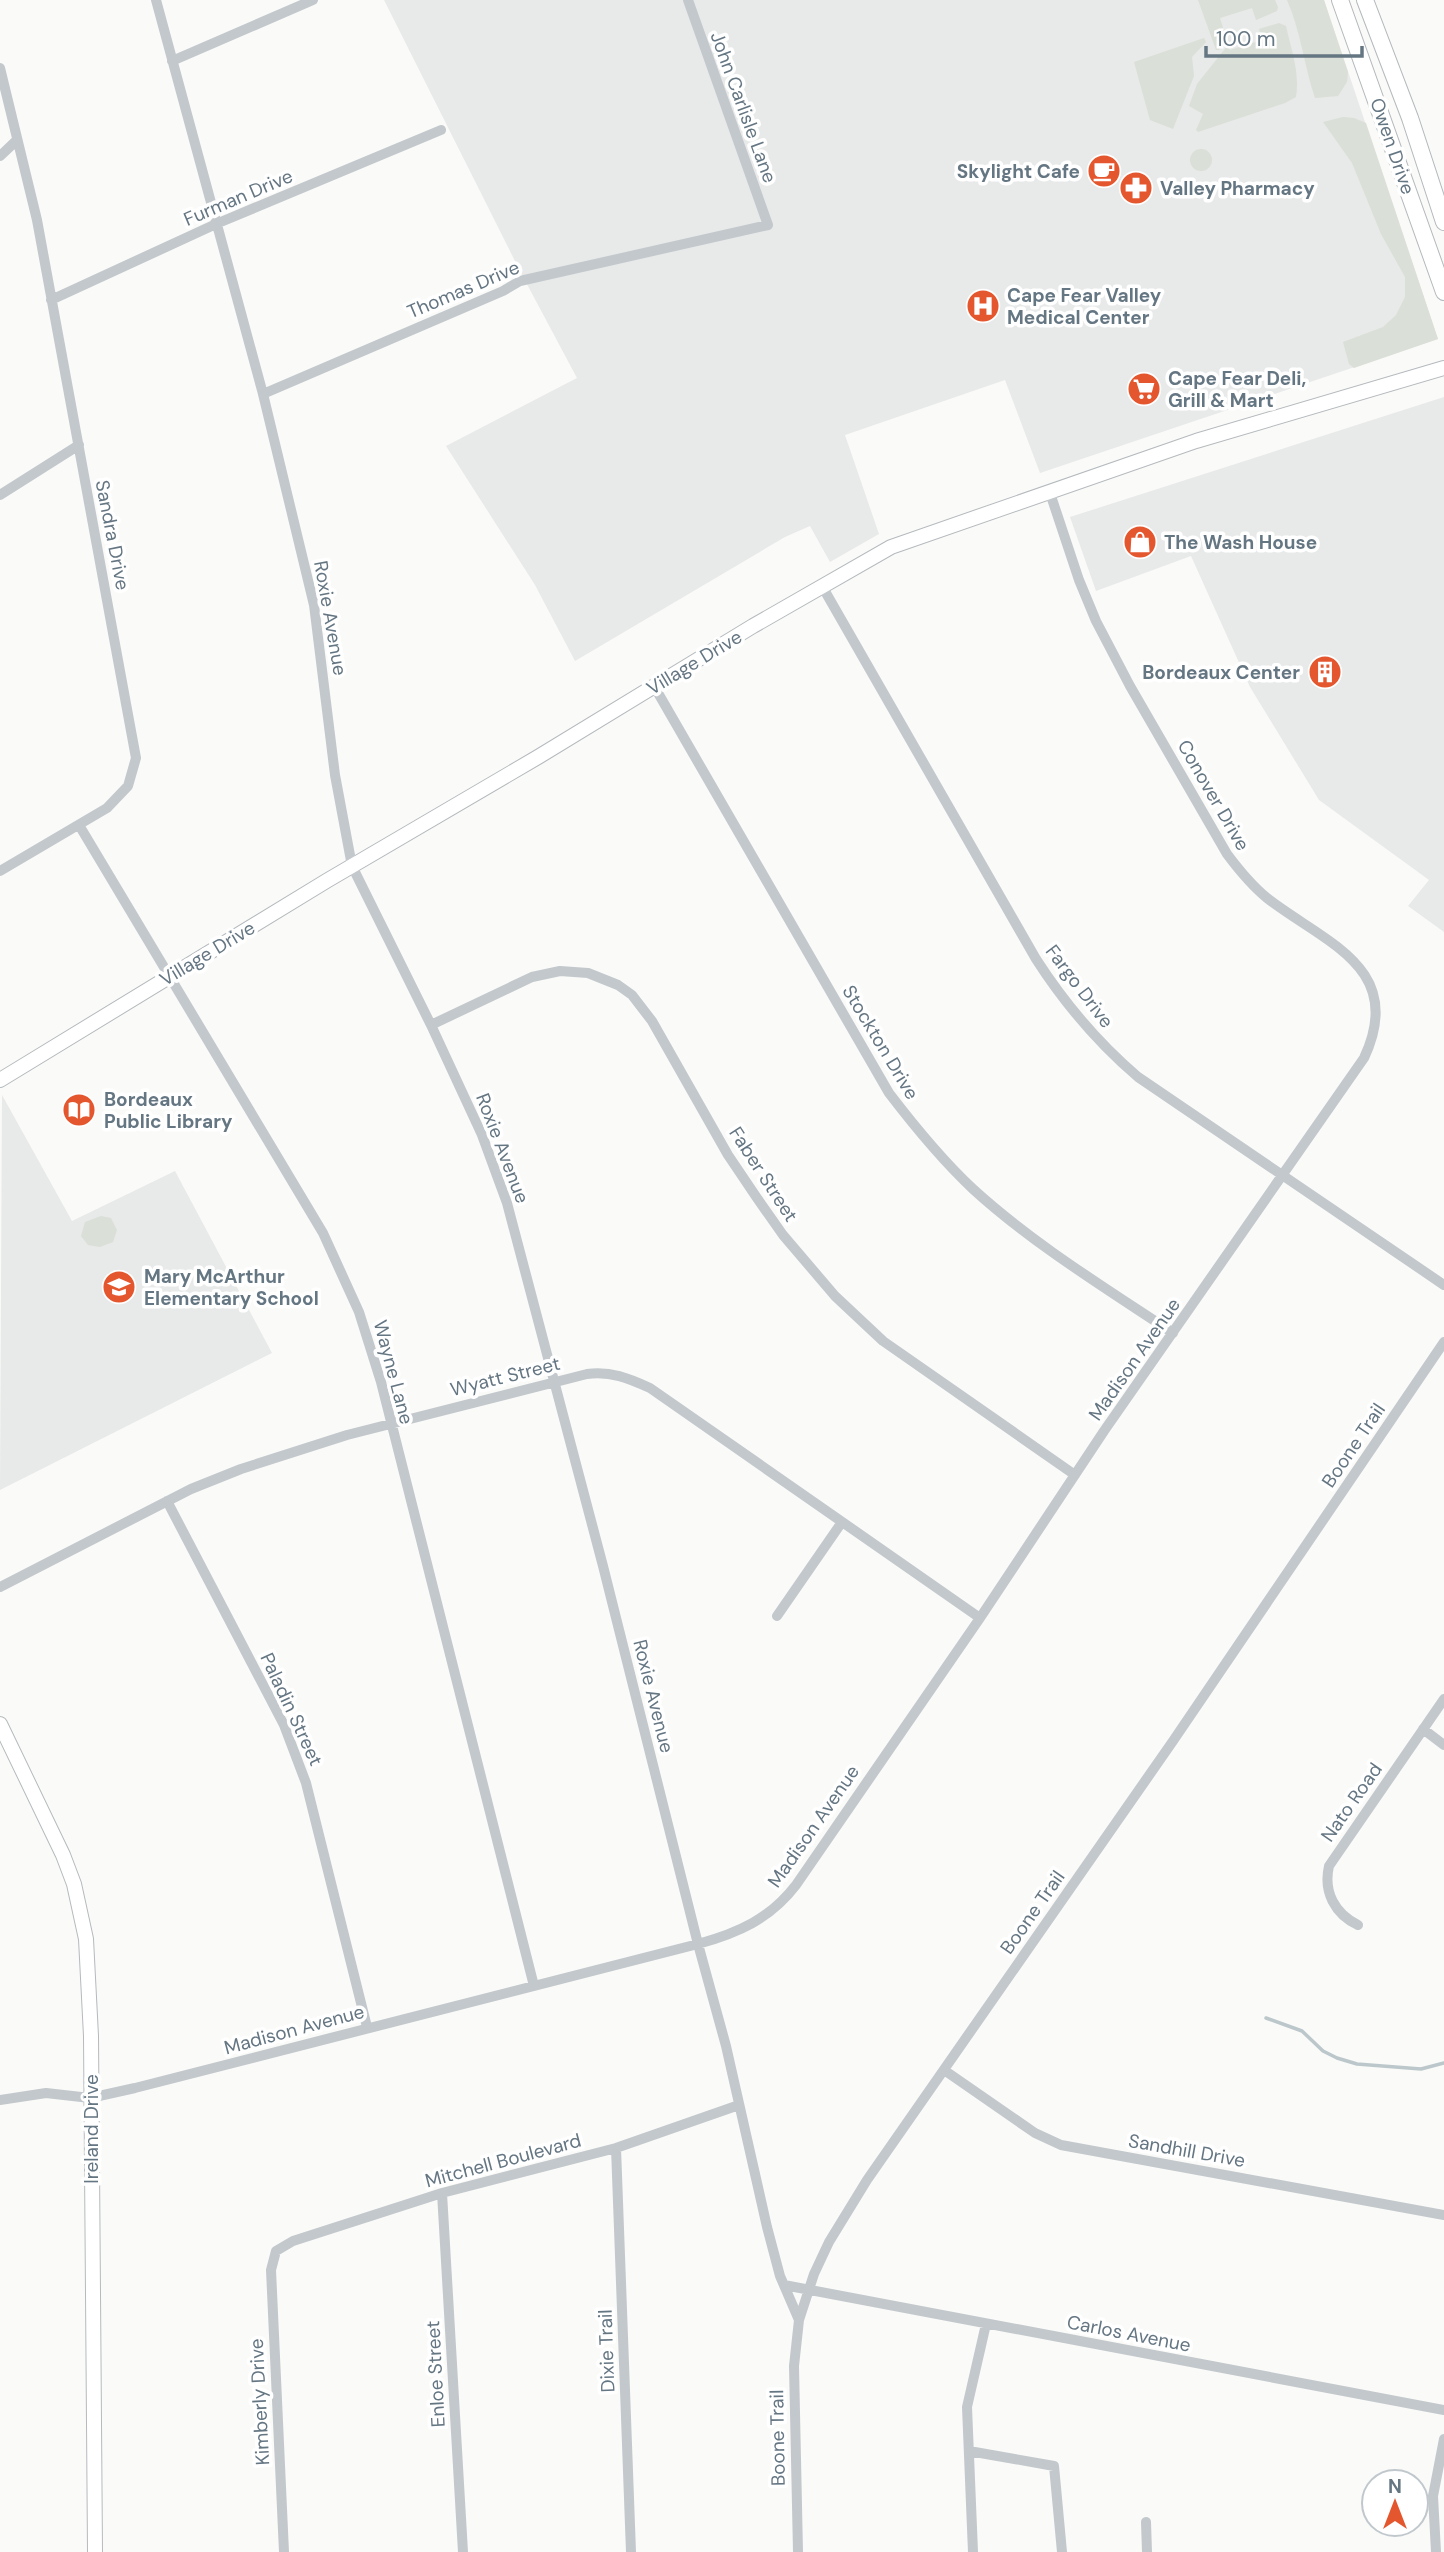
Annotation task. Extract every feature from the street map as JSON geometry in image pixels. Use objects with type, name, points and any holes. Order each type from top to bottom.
[{"type":"highway","name":"Owen Drive","points":[[1340,0],[1444,292]]},
{"type":"highway","name":"Owen Drive","points":[[1365,0],[1410,118],[1444,222]]},
{"type":"main road","name":"Village Drive","points":[[0,1080],[352,866],[891,547],[1196,441],[1444,368]]},
{"type":"main road","name":"Ireland Drive","points":[[0,1724],[63,1855],[81,1911],[89,1982],[95,2552]]},
{"type":"street","name":"Roxie Avenue","points":[[156,0],[263,394],[314,605],[335,775],[352,866],[431,1026],[497,1174],[507,1203],[726,2046],[767,2227],[784,2285],[799,2320]]},
{"type":"street","points":[[172,61],[313,0]]},
{"type":"street","name":"John Carlisle Lane","points":[[688,0],[768,225]]},
{"type":"street","name":"Sandra Drive","points":[[0,68],[37,220],[136,758],[133,772],[120,797],[100,814],[0,871]]},
{"type":"street","name":"Furman Drive","points":[[51,300],[216,225],[441,130]]},
{"type":"street","points":[[0,156],[17,139]]},
{"type":"street","name":"Thomas Drive","points":[[263,394],[503,291],[520,281],[768,225]]},
{"type":"street","points":[[0,495],[79,445]]},
{"type":"street","name":"Conover Drive","points":[[1050,493],[1079,580],[1096,621],[1130,686],[1227,854],[1252,885],[1268,899],[1345,951],[1359,966],[1369,985],[1376,1015],[1371,1043],[1364,1058],[1283,1175]]},
{"type":"street","name":"Fargo Drive","points":[[822,586],[1036,960],[1058,993],[1099,1042],[1138,1077],[1444,1285]]},
{"type":"street","name":"Stockton Drive","points":[[654,686],[889,1093],[913,1125],[965,1181],[1007,1218],[1173,1333]]},
{"type":"street","name":"Wayne Lane","points":[[79,825],[323,1233],[342,1271],[372,1350],[534,1986]]},
{"type":"street","name":"Faber Street","points":[[431,1026],[532,976],[567,971],[588,973],[618,985],[643,1007],[728,1155],[757,1199],[835,1296],[883,1341],[1075,1475]]},
{"type":"street","name":"Madison Avenue","points":[[90,2098],[698,1944],[744,1929],[765,1917],[783,1901],[1283,1175]]},
{"type":"street","name":"Boone Trail","points":[[799,2552],[794,2366],[799,2320],[829,2242],[845,2213],[1173,1741],[1444,1342]]},
{"type":"street","name":"Wyatt Street","points":[[0,1587],[167,1501],[241,1469],[390,1424],[596,1373],[620,1375],[639,1383],[980,1618]]},
{"type":"street","name":"Paladin Street","points":[[167,1501],[295,1751],[316,1817],[367,2027]]},
{"type":"street","points":[[777,1616],[842,1522]]},
{"type":"street","name":"Nato Road","points":[[1358,1925],[1343,1916],[1329,1896],[1329,1866],[1444,1699]]},
{"type":"street","points":[[1423,1729],[1444,1745]]},
{"type":"street","name":"Sandhill Drive","points":[[944,2070],[1035,2133],[1061,2145],[1444,2214]]},
{"type":"street","points":[[0,2100],[46,2093],[90,2098]]},
{"type":"street","name":"Mitchell Boulevard","points":[[276,2250],[293,2241],[442,2193],[616,2148],[739,2105]]},
{"type":"street","name":"Dixie Trail","points":[[616,2148],[631,2552]]},
{"type":"street","name":"Enloe Street","points":[[442,2193],[463,2552]]},
{"type":"street","name":"Kimberly Drive","points":[[276,2250],[271,2270],[284,2552]]},
{"type":"street","name":"Carlos Avenue","points":[[784,2285],[1444,2410]]},
{"type":"street","points":[[974,2552],[967,2407],[986,2324]]},
{"type":"street","points":[[1436,2552],[1433,2496],[1444,2439]]},
{"type":"street","points":[[969,2451],[1054,2466],[1062,2552]]},
{"type":"street","points":[[1146,2522],[1147,2552]]},
{"type":"shaded area","name":"Cape Fear Valley Medical Center","points":[[384,0],[1324,0],[1438,339],[1040,473],[1005,380],[845,435],[879,534],[830,562],[810,526],[785,537],[575,661],[535,585],[446,446],[577,378],[521,273]]},
{"type":"shaded area","points":[[1198,0],[1275,0],[1278,7],[1277,11],[1256,20],[1252,8],[1220,18],[1227,41],[1216,50]]},
{"type":"shaded area","points":[[1287,0],[1324,0],[1348,72],[1347,82],[1338,96],[1315,98]]},
{"type":"shaded area","points":[[1279,23],[1286,26],[1292,52],[1297,79],[1296,97],[1198,132],[1196,130],[1203,114],[1189,106],[1197,84],[1228,45],[1230,50],[1262,40],[1259,29]]},
{"type":"shaded area","points":[[1204,38],[1206,42],[1192,57],[1194,76],[1173,129],[1150,120],[1134,62]]},
{"type":"shaded area","points":[[1343,117],[1366,123],[1438,339],[1354,368],[1349,364],[1343,342],[1383,327],[1396,315],[1405,297],[1405,277],[1381,234],[1352,163],[1323,122]]},
{"type":"shaded area","points":[[1201,149],[1209,152],[1212,160],[1209,168],[1201,171],[1193,168],[1190,160],[1193,152]]},
{"type":"shaded area","name":"Bordeaux Center","points":[[1444,397],[1444,932],[1408,906],[1429,880],[1319,800],[1250,687],[1191,556],[1096,591],[1070,517]]},
{"type":"shaded area","name":"Mary McArthur Elementary School","points":[[2,1095],[72,1221],[175,1171],[272,1353],[0,1490]]},
{"type":"shaded area","points":[[101,1216],[111,1218],[117,1230],[113,1242],[100,1247],[88,1245],[81,1236],[85,1222]]},
{"type":"waterway","points":[[1266,2018],[1302,2031],[1323,2051],[1357,2064],[1421,2069],[1444,2063]]},
{"type":"place","name":"Skylight Cafe","points":[[1104,171]]},
{"type":"place","name":"Valley Pharmacy","points":[[1136,188]]},
{"type":"place","name":"Cape Fear Valley Medical Center","points":[[983,306]]},
{"type":"place","name":"Cape Fear Deli, Grill & Mart","points":[[1144,389]]},
{"type":"place","name":"The Wash House","points":[[1140,542]]},
{"type":"place","name":"Bordeaux Center","points":[[1325,672]]},
{"type":"place","name":"Bordeaux Public Library","points":[[79,1110]]},
{"type":"place","name":"Mary McArthur Elementary School","points":[[119,1287]]}]
